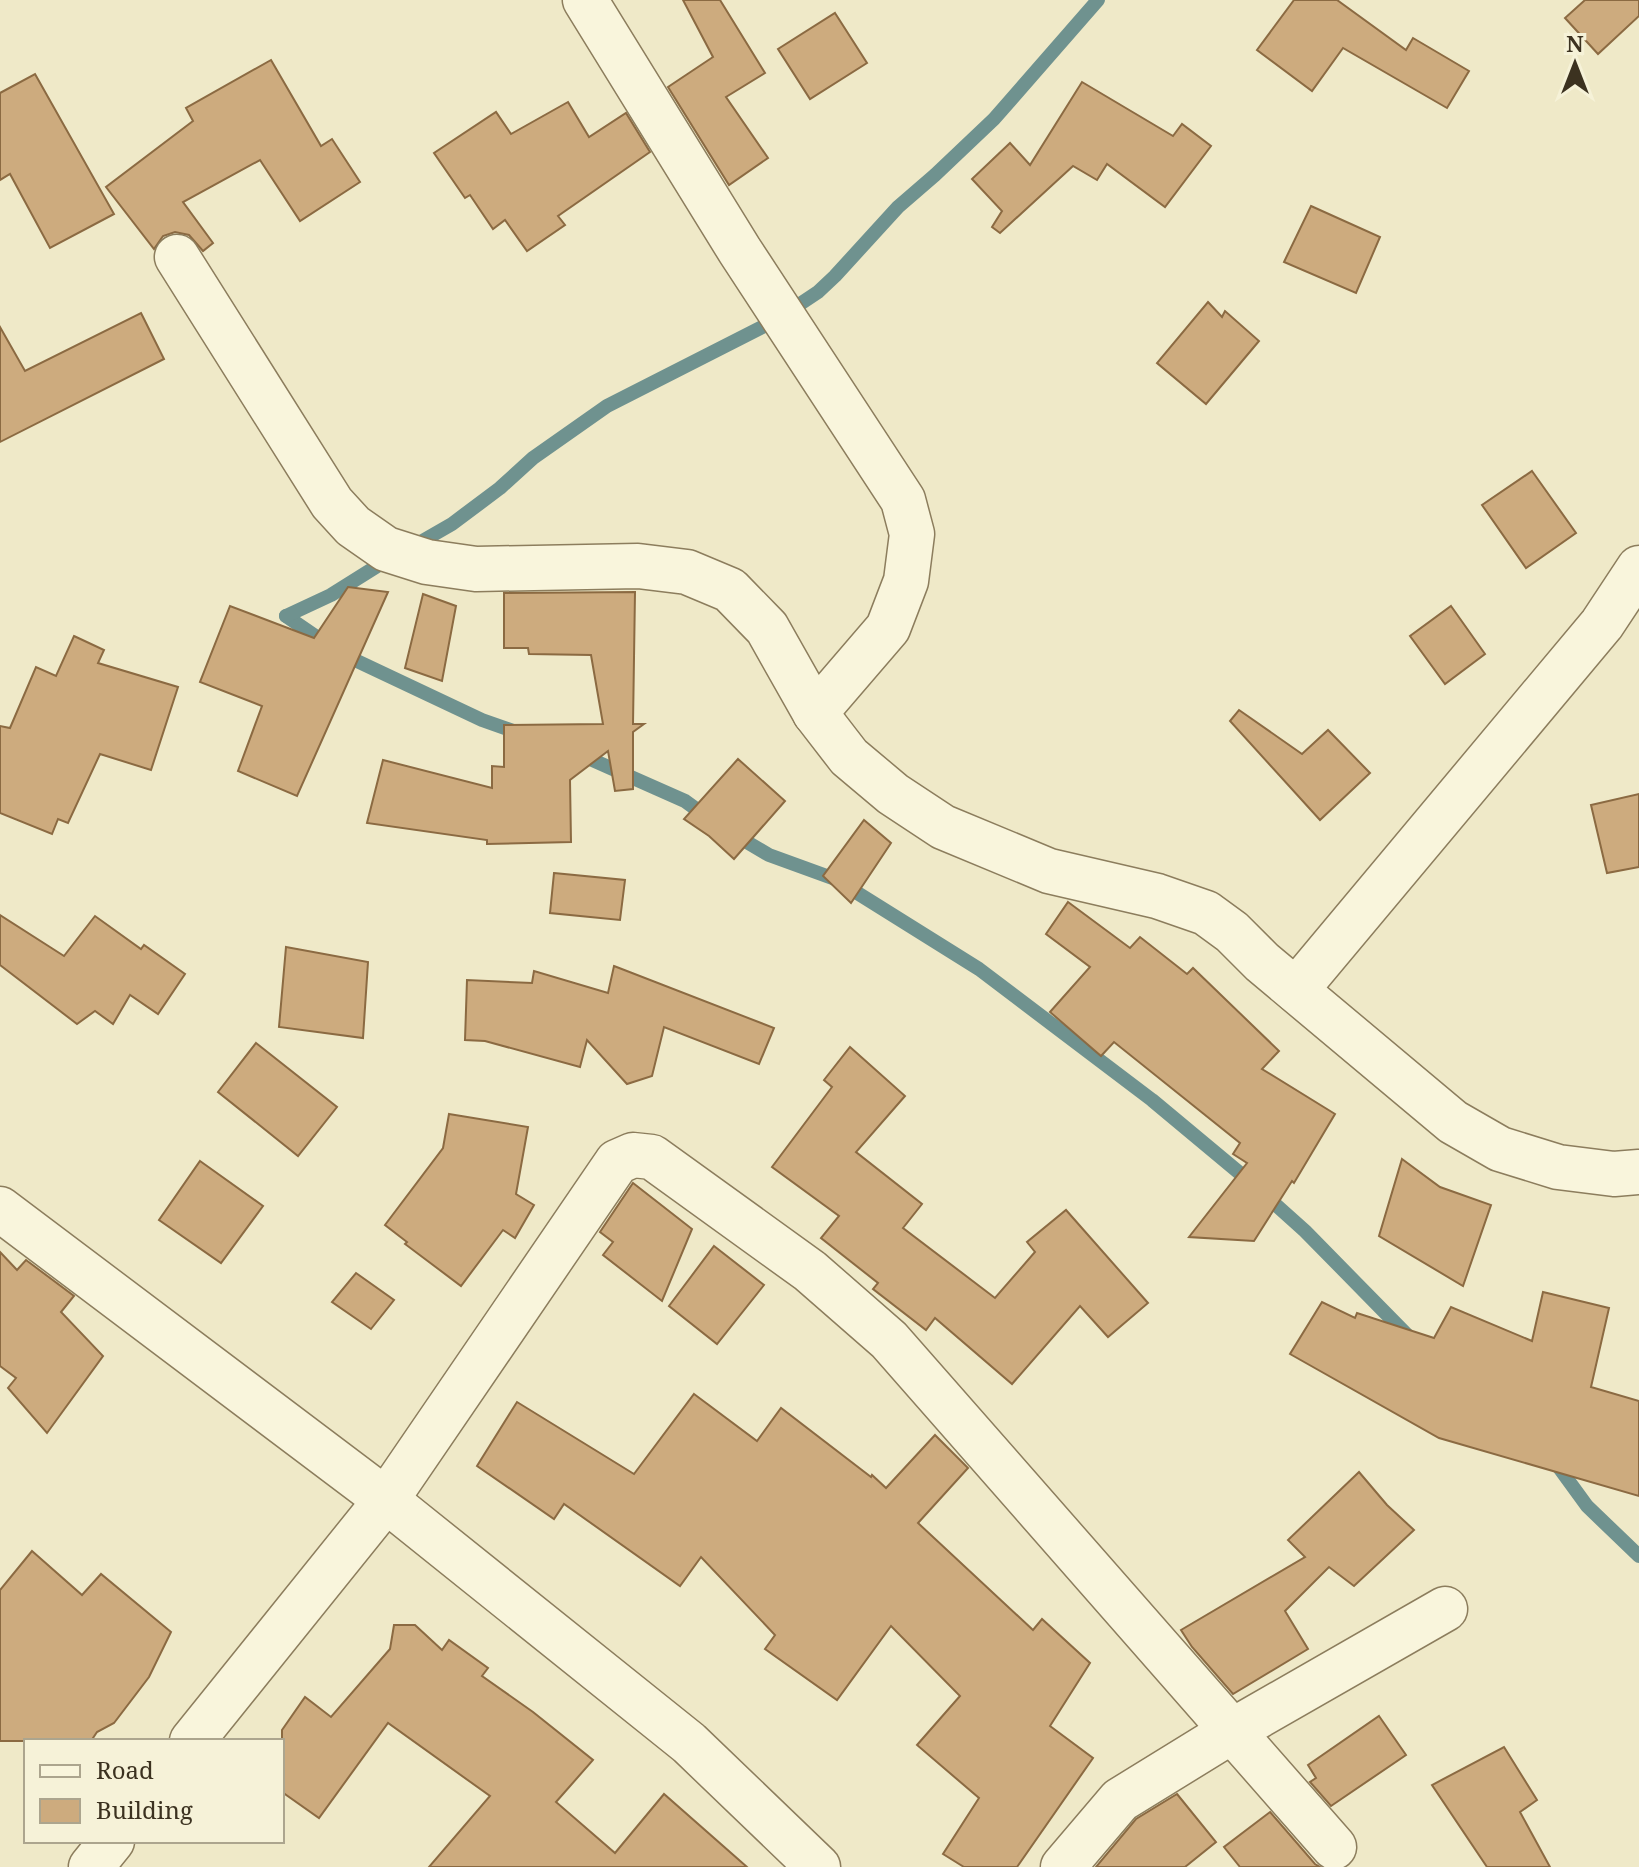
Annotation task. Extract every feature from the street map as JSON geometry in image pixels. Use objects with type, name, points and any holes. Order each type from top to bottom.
[{"type":"street","points":[[585,0],[740,251],[903,500],[912,534],[906,581],[888,628],[815,713]]},
{"type":"street","points":[[177,257],[332,503],[353,526],[386,549],[427,562],[476,569],[638,566],[687,572],[730,590],[767,628],[815,713],[849,757],[893,794],[943,827],[1049,871],[1157,896],[1206,913],[1453,1122],[1500,1149],[1558,1167],[1614,1174],[1639,1172]]},
{"type":"street","points":[[1296,990],[1602,624],[1639,568]]},
{"type":"street","points":[[194,1739],[386,1500],[617,1162],[633,1155],[652,1157],[810,1271],[889,1340],[1334,1847]]},
{"type":"street","points":[[0,1209],[386,1500],[689,1743],[818,1867]]},
{"type":"street","points":[[1063,1867],[1120,1800],[1232,1731],[1445,1609]]},
{"type":"street","points":[[91,1867],[110,1843]]},
{"type":"building","points":[[683,0],[720,0],[765,73],[726,97],[768,158],[729,185],[668,87],[713,57]]},
{"type":"building","points":[[1294,0],[1337,0],[1406,50],[1413,38],[1469,71],[1447,108],[1343,48],[1312,91],[1257,50]]},
{"type":"building","points":[[1585,0],[1639,0],[1639,16],[1598,54],[1565,18]]},
{"type":"building","points":[[835,13],[867,63],[810,99],[778,49]]},
{"type":"building","points":[[271,60],[321,146],[332,139],[360,182],[300,221],[260,160],[183,202],[213,243],[203,251],[189,235],[175,232],[163,236],[154,249],[106,187],[193,121],[186,108]]},
{"type":"building","points":[[35,74],[114,214],[50,248],[10,174],[0,180],[0,93]]},
{"type":"building","points":[[1082,82],[1173,136],[1182,124],[1211,146],[1165,207],[1107,164],[1097,180],[1073,166],[1000,233],[992,227],[1002,211],[972,179],[1010,143],[1030,165]]},
{"type":"building","points":[[568,102],[589,137],[626,113],[650,152],[558,216],[565,225],[527,251],[505,220],[493,229],[470,195],[465,198],[434,153],[496,112],[511,134]]},
{"type":"building","points":[[1311,206],[1380,237],[1356,293],[1284,262]]},
{"type":"building","points":[[1208,302],[1222,317],[1225,311],[1259,341],[1206,404],[1157,363]]},
{"type":"building","points":[[141,313],[164,359],[0,442],[0,327],[25,371]]},
{"type":"building","points":[[1532,471],[1576,533],[1526,568],[1482,505]]},
{"type":"building","points":[[348,587],[388,592],[297,796],[238,771],[262,706],[200,682],[230,606],[314,638]]},
{"type":"building","points":[[635,592],[633,724],[644,724],[633,732],[633,789],[615,791],[608,751],[570,780],[571,842],[487,844],[487,840],[367,823],[383,760],[492,788],[492,766],[504,767],[504,725],[603,724],[591,655],[529,654],[528,648],[504,648],[504,593]]},
{"type":"building","points":[[423,594],[456,606],[442,681],[405,668]]},
{"type":"building","points":[[1451,606],[1485,654],[1445,684],[1410,636]]},
{"type":"building","points":[[74,636],[104,650],[98,663],[178,687],[151,770],[100,754],[68,823],[58,819],[52,834],[0,813],[0,726],[10,728],[36,667],[56,676]]},
{"type":"building","points":[[1239,710],[1302,754],[1328,730],[1370,773],[1320,820],[1230,721]]},
{"type":"building","points":[[738,759],[785,801],[734,859],[684,819]]},
{"type":"building","points":[[1639,794],[1639,867],[1607,873],[1591,805]]},
{"type":"building","points":[[864,820],[891,843],[851,903],[823,876]]},
{"type":"building","points":[[554,873],[625,880],[620,920],[550,913]]},
{"type":"building","points":[[1068,902],[1130,948],[1140,937],[1187,974],[1193,968],[1279,1051],[1262,1069],[1335,1114],[1294,1183],[1292,1181],[1254,1241],[1189,1237],[1247,1163],[1233,1154],[1240,1143],[1114,1042],[1101,1056],[1050,1012],[1090,967],[1046,934]]},
{"type":"building","points":[[0,915],[64,956],[95,916],[141,949],[144,945],[185,974],[158,1014],[130,995],[113,1024],[95,1011],[77,1024],[0,965]]},
{"type":"building","points":[[286,947],[368,962],[363,1038],[279,1027]]},
{"type":"building","points":[[614,966],[774,1028],[759,1064],[664,1027],[652,1076],[627,1084],[587,1040],[580,1067],[485,1041],[465,1040],[467,980],[532,983],[534,971],[608,993]]},
{"type":"building","points":[[256,1043],[337,1107],[298,1156],[218,1092]]},
{"type":"building","points":[[850,1047],[905,1096],[856,1152],[922,1204],[903,1228],[995,1298],[1035,1252],[1027,1242],[1066,1210],[1148,1303],[1108,1337],[1080,1306],[1012,1384],[935,1318],[926,1330],[873,1289],[878,1283],[821,1238],[839,1216],[772,1167],[832,1087],[824,1080]]},
{"type":"building","points":[[449,1114],[528,1127],[516,1194],[534,1205],[515,1238],[503,1230],[461,1286],[385,1225],[443,1148]]},
{"type":"building","points":[[1402,1159],[1440,1187],[1491,1205],[1463,1286],[1379,1236]]},
{"type":"building","points":[[200,1161],[263,1206],[221,1263],[159,1220]]},
{"type":"building","points":[[633,1183],[692,1229],[662,1301],[603,1255],[613,1242],[600,1232]]},
{"type":"building","points":[[714,1246],[764,1285],[717,1344],[669,1306]]},
{"type":"building","points":[[0,1252],[17,1270],[26,1260],[74,1296],[61,1312],[103,1356],[47,1433],[8,1388],[16,1378],[0,1366]]},
{"type":"building","points":[[356,1273],[394,1300],[371,1329],[332,1302]]},
{"type":"building","points":[[1543,1292],[1609,1308],[1591,1387],[1639,1401],[1639,1496],[1439,1438],[1290,1354],[1322,1302],[1355,1318],[1357,1313],[1434,1338],[1451,1307],[1532,1341]]},
{"type":"building","points":[[694,1394],[757,1441],[781,1408],[886,1488],[935,1435],[968,1468],[918,1523],[1033,1630],[1042,1619],[1090,1663],[1050,1726],[1093,1758],[1017,1867],[964,1867],[943,1854],[979,1798],[917,1745],[960,1696],[891,1626],[837,1700],[765,1649],[775,1635],[701,1557],[680,1586],[564,1504],[554,1519],[477,1466],[517,1402],[634,1474]]},
{"type":"building","points":[[1359,1472],[1414,1530],[1354,1586],[1329,1567],[1285,1611],[1308,1649],[1233,1694],[1181,1630],[1305,1557],[1288,1540]]},
{"type":"building","points":[[32,1551],[82,1595],[101,1574],[171,1632],[149,1677],[114,1723],[97,1732],[92,1739],[0,1741],[0,1590]]},
{"type":"building","points":[[394,1625],[415,1625],[442,1650],[449,1640],[488,1668],[482,1676],[593,1760],[556,1802],[615,1853],[664,1794],[747,1867],[429,1867],[490,1796],[388,1723],[319,1818],[284,1793],[282,1730],[305,1697],[331,1717],[390,1649]]},
{"type":"building","points":[[1379,1716],[1406,1755],[1331,1806],[1310,1782],[1316,1778],[1308,1765]]},
{"type":"building","points":[[1504,1747],[1537,1800],[1520,1812],[1550,1867],[1487,1867],[1432,1785]]},
{"type":"building","points":[[1177,1794],[1216,1842],[1185,1867],[1096,1867],[1136,1819]]},
{"type":"building","points":[[1270,1812],[1320,1867],[1240,1867],[1224,1847]]},
{"type":"waterway","points":[[412,547],[452,524],[500,488],[533,458],[607,406],[776,320],[818,292],[898,207],[994,119],[1098,0]]},
{"type":"waterway","points":[[286,616],[331,595],[390,558]]},
{"type":"waterway","points":[[286,616],[340,653],[482,720],[522,734]]},
{"type":"waterway","points":[[579,754],[685,801],[707,817]]},
{"type":"waterway","points":[[735,835],[769,855],[835,879],[979,969],[1152,1100],[1248,1180],[1305,1231],[1412,1340]]},
{"type":"waterway","points":[[1552,1458],[1587,1506],[1639,1556]]}]
